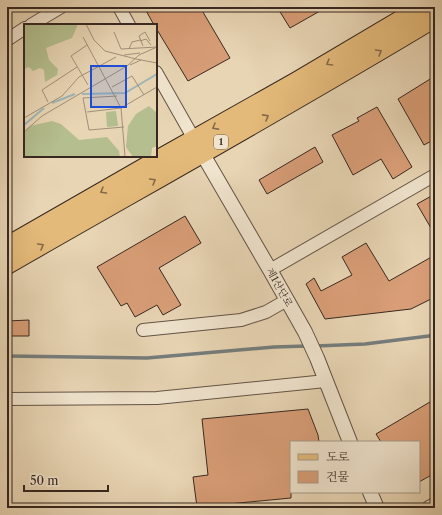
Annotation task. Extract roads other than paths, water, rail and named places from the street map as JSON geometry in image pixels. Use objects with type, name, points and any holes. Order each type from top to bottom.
[{"type":"main road","name":"1","points":[[7,265],[198,146],[297,81],[422,7]]},
{"type":"main road","name":"1","points":[[7,246],[198,146],[338,76],[435,18]]},
{"type":"street","points":[[33,24],[61,7]]},
{"type":"street","points":[[119,7],[128,24]]},
{"type":"street","points":[[7,40],[24,29]]},
{"type":"street","points":[[157,74],[198,146]]},
{"type":"street","name":"제1산단로","points":[[198,146],[304,332],[317,358],[350,441]]},
{"type":"street","points":[[270,270],[435,174]]},
{"type":"street","points":[[143,330],[241,320],[266,312],[287,300]]},
{"type":"street","points":[[7,399],[157,398],[326,381]]},
{"type":"street","points":[[370,493],[377,508]]},
{"type":"street","points":[[429,508],[435,505]]},
{"type":"waterway","points":[[316,346],[365,344],[435,334]]},
{"type":"waterway","points":[[7,356],[147,358],[274,347],[307,346]]}]
